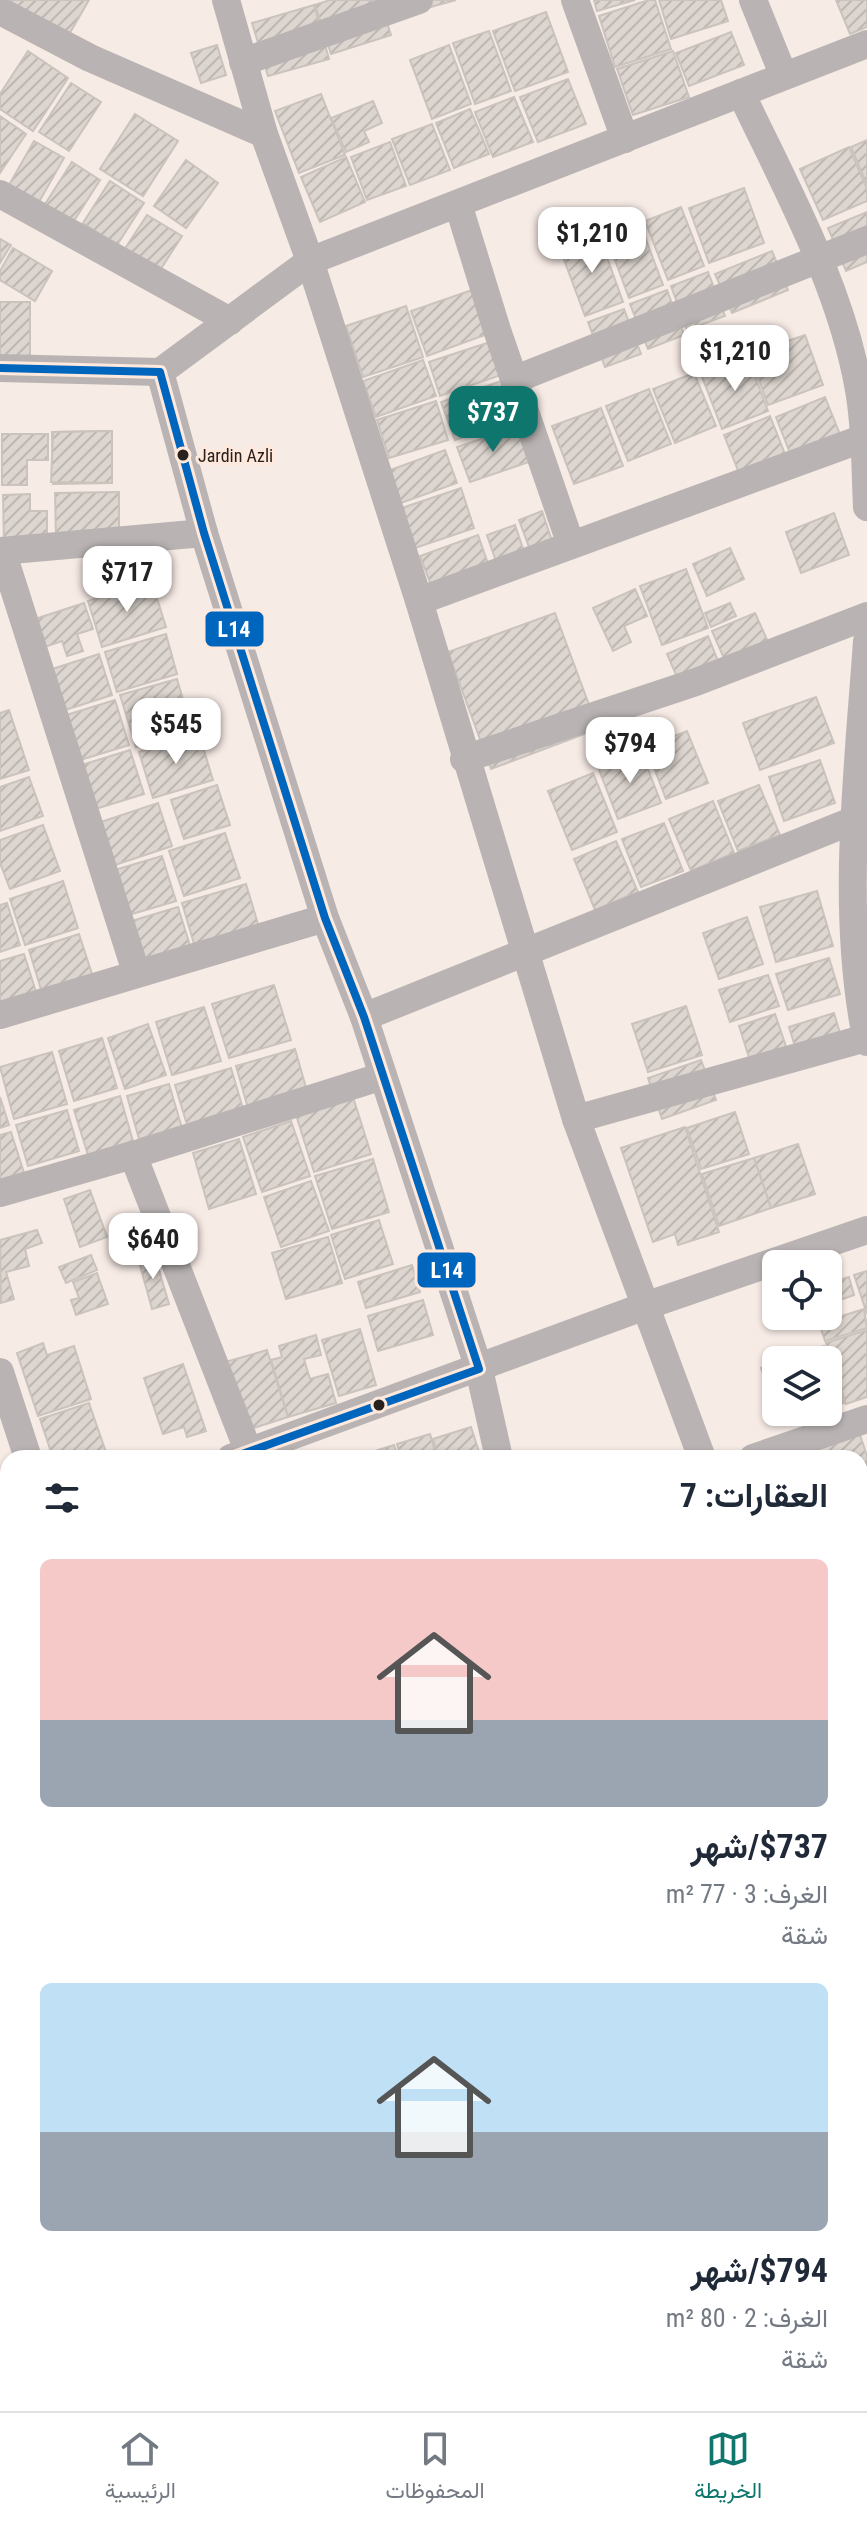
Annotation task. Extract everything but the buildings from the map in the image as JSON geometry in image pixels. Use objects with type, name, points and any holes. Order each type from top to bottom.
[{"type":"street","points":[[226,0],[264,134],[310,261],[419,601],[464,759],[576,1119],[648,1305],[699,1450]]},
{"type":"street","points":[[575,0],[625,139]]},
{"type":"street","points":[[753,0],[783,74]]},
{"type":"street","points":[[243,62],[406,2]]},
{"type":"street","points":[[0,11],[90,58],[264,134]]},
{"type":"street","points":[[0,368],[160,372],[310,261],[783,74],[867,44]]},
{"type":"street","points":[[741,93],[818,259],[859,388],[866,438],[867,507]]},
{"type":"street","points":[[0,194],[230,321]]},
{"type":"street","points":[[458,204],[571,545]]},
{"type":"street","points":[[516,379],[867,240]]},
{"type":"street","points":[[160,372],[204,533],[325,918],[364,1017],[479,1369],[497,1450]]},
{"type":"street","points":[[419,601],[866,438]]},
{"type":"street","points":[[136,972],[1,551],[204,533]]},
{"type":"street","points":[[464,759],[696,682],[867,616]]},
{"type":"street","points":[[576,1119],[867,1040],[855,965],[867,641]]},
{"type":"street","points":[[364,1017],[861,818]]},
{"type":"street","points":[[0,1015],[325,918]]},
{"type":"street","points":[[0,1193],[133,1155],[383,1076]]},
{"type":"street","points":[[133,1155],[242,1450]]},
{"type":"street","points":[[260,1450],[648,1305],[867,1230]]},
{"type":"street","points":[[0,1372],[25,1450]]},
{"type":"street","points":[[776,1450],[867,1419]]},
{"type":"transit line","name":"L14","points":[[0,368],[160,372],[204,533],[325,918],[364,1017],[479,1369],[253,1450]]},
{"type":"place","name":"Jardin Azli","points":[[183,455]]}]
